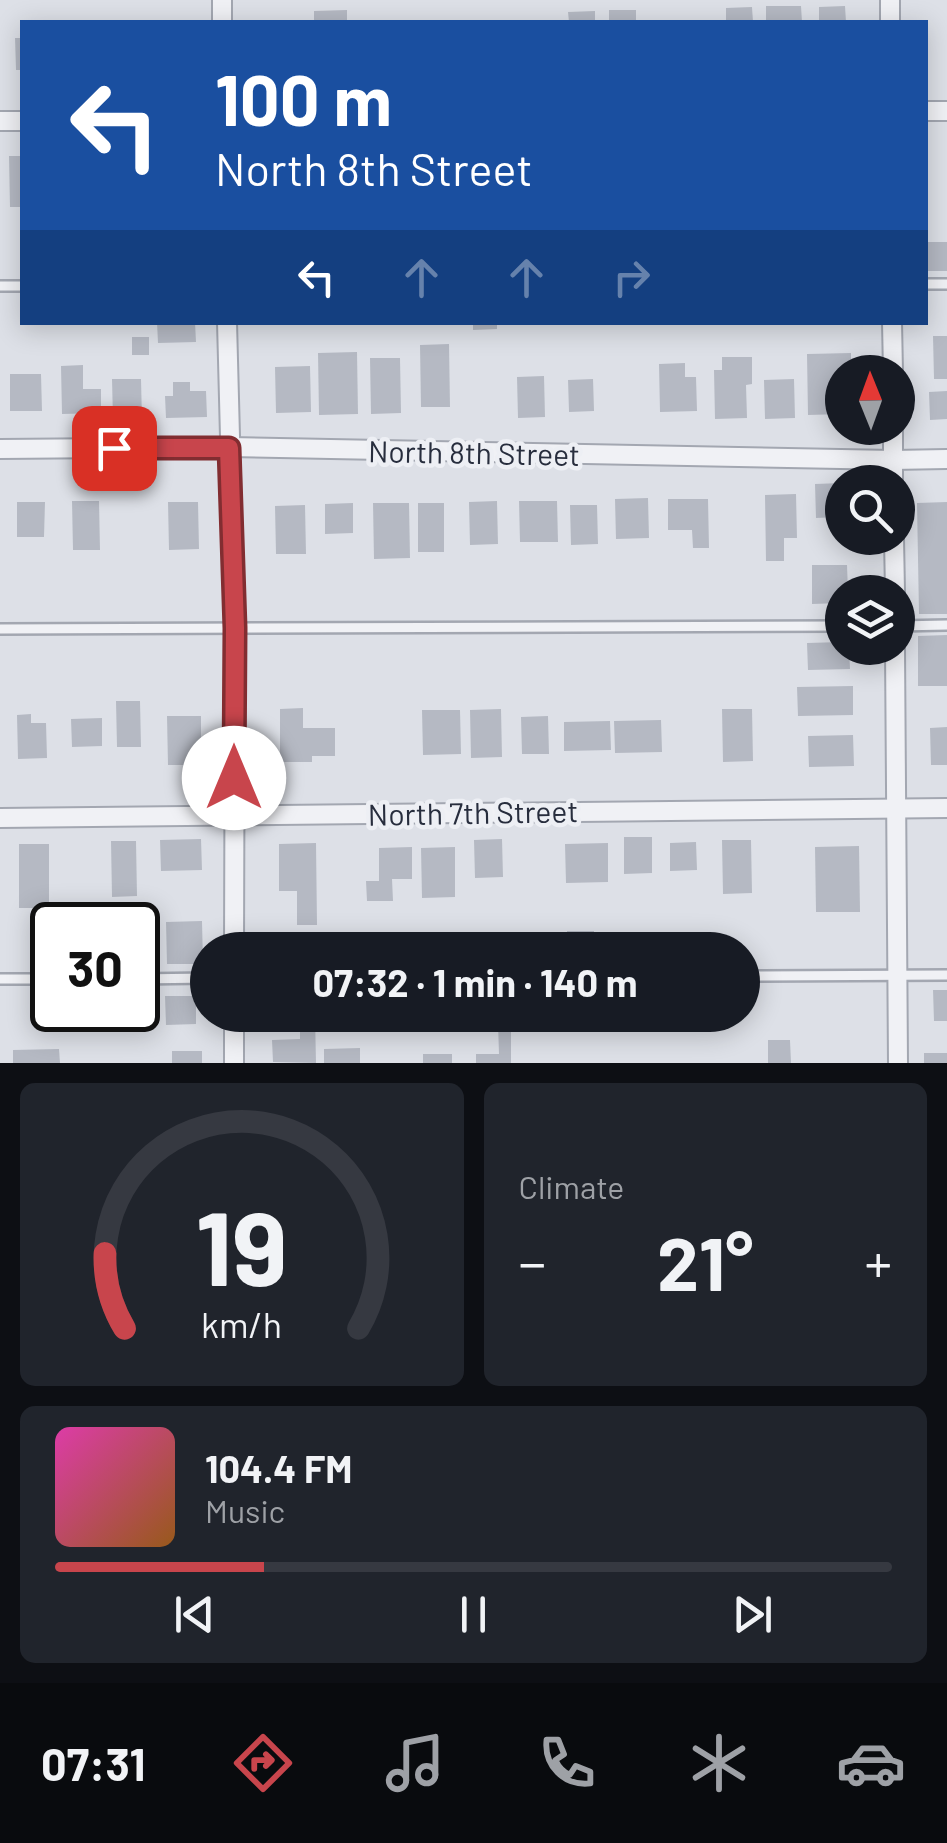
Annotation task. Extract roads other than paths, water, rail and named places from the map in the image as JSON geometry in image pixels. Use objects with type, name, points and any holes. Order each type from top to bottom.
[{"type":"street","points":[[226,325],[235,628],[234,932]]},
{"type":"street","points":[[892,325],[892,355]]},
{"type":"street","points":[[893,445],[893,465]]},
{"type":"street","name":"North 8th Street","points":[[0,449],[229,448],[947,459]]},
{"type":"street","points":[[895,665],[898,1063]]},
{"type":"street","name":"North 7th Street","points":[[0,818],[947,808]]},
{"type":"street","points":[[234,1032],[234,1063]]},
{"type":"lane","points":[[0,629],[825,626]]},
{"type":"lane","points":[[915,626],[947,626]]},
{"type":"lane","points":[[760,976],[947,975]]},
{"type":"lane","points":[[160,978],[190,978]]},
{"type":"lane","points":[[0,979],[30,979]]}]
